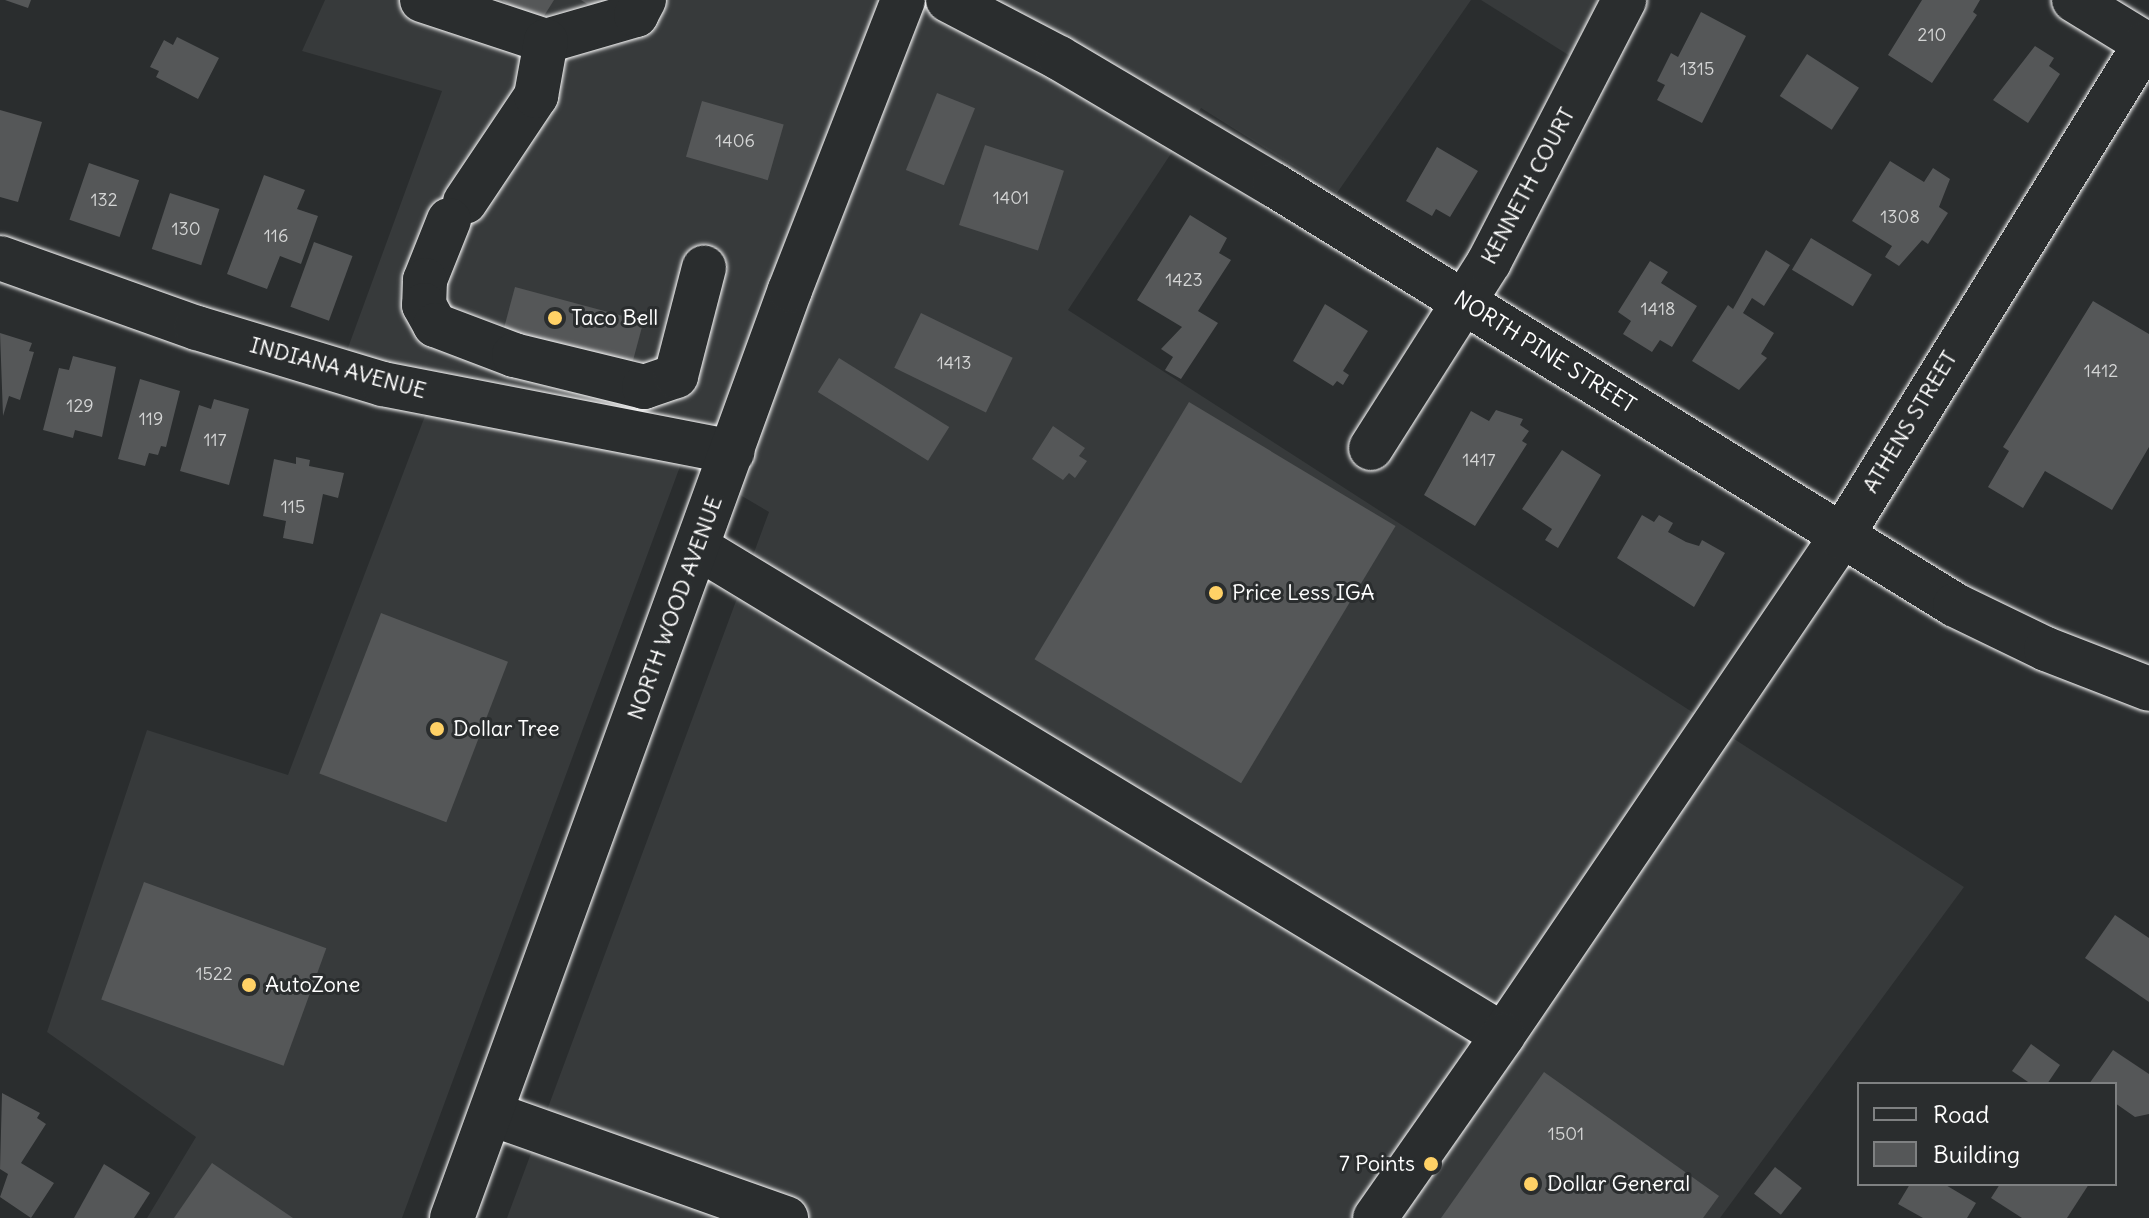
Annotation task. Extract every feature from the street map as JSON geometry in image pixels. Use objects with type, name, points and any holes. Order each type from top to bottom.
[{"type":"main road","points":[[422,0],[546,41],[636,15],[644,0]]},
{"type":"main road","name":"NORTH WOOD AVENUE","points":[[452,1218],[732,452],[903,0]]},
{"type":"main road","name":"NORTH PINE STREET","points":[[948,0],[1059,58],[1464,302],[1955,605],[2046,649],[2149,689]]},
{"type":"main road","name":"KENNETH COURT","points":[[1371,448],[1464,302],[1624,0]]},
{"type":"main road","points":[[2074,0],[2147,45]]},
{"type":"main road","points":[[546,41],[536,96],[457,211],[425,280],[424,305],[435,325],[514,355],[644,387],[676,376],[704,268]]},
{"type":"main road","name":"ATHENS STREET","points":[[1375,1218],[1669,796],[1841,537],[2147,45]]},
{"type":"main road","name":"INDIANA AVENUE","points":[[0,258],[197,328],[383,384],[732,452]]},
{"type":"main road","points":[[697,547],[1503,1035]]},
{"type":"main road","points":[[492,1114],[786,1218]]},
{"type":"shaded area","points":[[325,0],[1471,0],[1337,193],[1201,108],[1068,310],[1964,887],[1720,1218],[507,1218],[769,512],[682,461],[402,1218],[147,1218],[196,1137],[47,1032],[147,730],[288,775],[441,374],[345,356],[442,91],[302,51]]},
{"type":"shaded area","points":[[1481,0],[1598,0],[1570,56]]},
{"type":"building","points":[[5,0],[31,0],[28,8]]},
{"type":"building","points":[[502,0],[554,0],[539,24]]},
{"type":"building","points":[[581,0],[607,0],[599,12]]},
{"type":"building","points":[[1922,0],[1980,0],[1973,12],[1977,15],[1932,83],[1888,55]]},
{"type":"building","points":[[1701,12],[1746,36],[1702,123],[1657,100],[1665,85],[1657,81],[1671,53],[1678,57]]},
{"type":"building","points":[[177,37],[219,58],[198,99],[156,77],[159,71],[150,67],[164,40],[173,45]]},
{"type":"building","points":[[2035,46],[2054,58],[2049,66],[2060,74],[2028,123],[1993,100]]},
{"type":"building","points":[[1807,54],[1859,88],[1832,130],[1780,96]]},
{"type":"building","points":[[937,93],[975,108],[944,185],[906,170]]},
{"type":"building","points":[[702,101],[784,124],[768,180],[686,157]]},
{"type":"building","points":[[0,110],[42,122],[18,202],[0,197]]},
{"type":"building","points":[[985,145],[1064,171],[1038,251],[959,225]]},
{"type":"building","points":[[1437,147],[1478,171],[1450,217],[1436,209],[1432,216],[1406,201]]},
{"type":"building","points":[[1890,161],[1924,182],[1933,168],[1950,179],[1939,207],[1948,213],[1928,244],[1922,240],[1899,266],[1885,257],[1892,246],[1852,221]]},
{"type":"building","points":[[89,163],[139,180],[120,237],[69,220]]},
{"type":"building","points":[[264,175],[305,190],[297,209],[318,216],[301,264],[280,256],[267,289],[227,274]]},
{"type":"building","points":[[170,193],[219,209],[201,265],[152,249]]},
{"type":"building","points":[[1190,215],[1227,238],[1219,253],[1231,260],[1198,311],[1218,323],[1181,379],[1165,370],[1173,357],[1161,349],[1182,327],[1137,300]]},
{"type":"building","points":[[1811,238],[1872,275],[1853,306],[1792,270]]},
{"type":"building","points":[[314,242],[353,256],[329,321],[290,307]]},
{"type":"building","points":[[1766,250],[1790,265],[1764,306],[1752,298],[1743,313],[1774,333],[1761,354],[1767,358],[1739,390],[1692,361],[1728,305],[1733,309]]},
{"type":"building","points":[[1650,261],[1668,272],[1661,283],[1697,306],[1672,347],[1660,340],[1652,352],[1623,334],[1631,321],[1618,312]]},
{"type":"building","points":[[515,287],[643,321],[629,376],[501,341]]},
{"type":"building","points":[[2093,301],[2149,334],[2149,447],[2112,510],[2045,471],[2023,508],[1988,487],[2009,451],[2003,447]]},
{"type":"building","points":[[1325,304],[1368,331],[1343,371],[1349,375],[1343,385],[1337,381],[1333,386],[1293,361]]},
{"type":"building","points":[[921,313],[1013,358],[986,413],[894,368]]},
{"type":"building","points":[[0,333],[32,343],[29,351],[34,352],[20,400],[9,396],[3,416]]},
{"type":"building","points":[[73,356],[116,367],[102,437],[75,430],[73,438],[43,430],[59,368],[69,370]]},
{"type":"building","points":[[839,358],[949,427],[928,461],[818,392]]},
{"type":"building","points":[[140,379],[180,391],[166,447],[161,446],[158,455],[149,453],[145,466],[118,459]]},
{"type":"building","points":[[214,399],[249,409],[229,485],[180,471],[199,405],[211,409]]},
{"type":"building","name":"Price Less IGA","points":[[1189,402],[1396,526],[1241,783],[1034,659]]},
{"type":"building","points":[[1496,410],[1523,419],[1520,425],[1529,431],[1522,441],[1527,444],[1475,526],[1424,495],[1471,411],[1489,421]]},
{"type":"building","points":[[1053,426],[1085,448],[1079,456],[1087,461],[1075,478],[1069,473],[1063,480],[1032,459]]},
{"type":"building","points":[[1562,450],[1601,475],[1558,548],[1545,540],[1552,529],[1522,509]]},
{"type":"building","points":[[296,457],[310,460],[309,466],[344,473],[338,498],[323,494],[313,544],[283,538],[286,521],[263,516],[274,459],[296,464]]},
{"type":"building","points":[[1642,515],[1654,522],[1659,515],[1673,523],[1668,532],[1699,546],[1702,540],[1725,553],[1694,607],[1617,558]]},
{"type":"building","points":[[381,613],[508,662],[446,822],[319,774]]},
{"type":"building","points":[[144,882],[326,948],[284,1066],[101,999]]},
{"type":"building","points":[[2115,915],[2149,938],[2149,1002],[2085,958]]},
{"type":"building","points":[[2031,1044],[2060,1065],[2048,1082],[2028,1082],[2012,1071]]},
{"type":"building","points":[[2113,1050],[2149,1074],[2149,1114],[2135,1117],[2117,1104],[2117,1082],[2090,1082]]},
{"type":"building","points":[[1544,1072],[1719,1196],[1703,1218],[1441,1218]]},
{"type":"building","points":[[2,1093],[40,1113],[37,1118],[46,1124],[21,1163],[54,1183],[31,1218],[0,1197],[8,1174],[0,1169]]},
{"type":"building","points":[[212,1163],[293,1218],[174,1218]]},
{"type":"building","points":[[104,1164],[150,1193],[134,1218],[74,1218]]},
{"type":"building","points":[[1775,1167],[1802,1188],[1781,1215],[1754,1194]]},
{"type":"building","points":[[1909,1186],[1947,1186],[1976,1203],[1967,1218],[1923,1218],[1898,1204]]},
{"type":"building","points":[[1999,1186],[2088,1186],[2067,1218],[2022,1218],[1991,1198]]},
{"type":"place","name":"Taco Bell","points":[[555,318]]},
{"type":"place","name":"Price Less IGA","points":[[1216,593]]},
{"type":"place","name":"Dollar Tree","points":[[437,729]]},
{"type":"place","name":"AutoZone","points":[[249,985]]},
{"type":"place","name":"7 Points","points":[[1431,1164]]},
{"type":"place","name":"Dollar General","points":[[1531,1184]]}]
